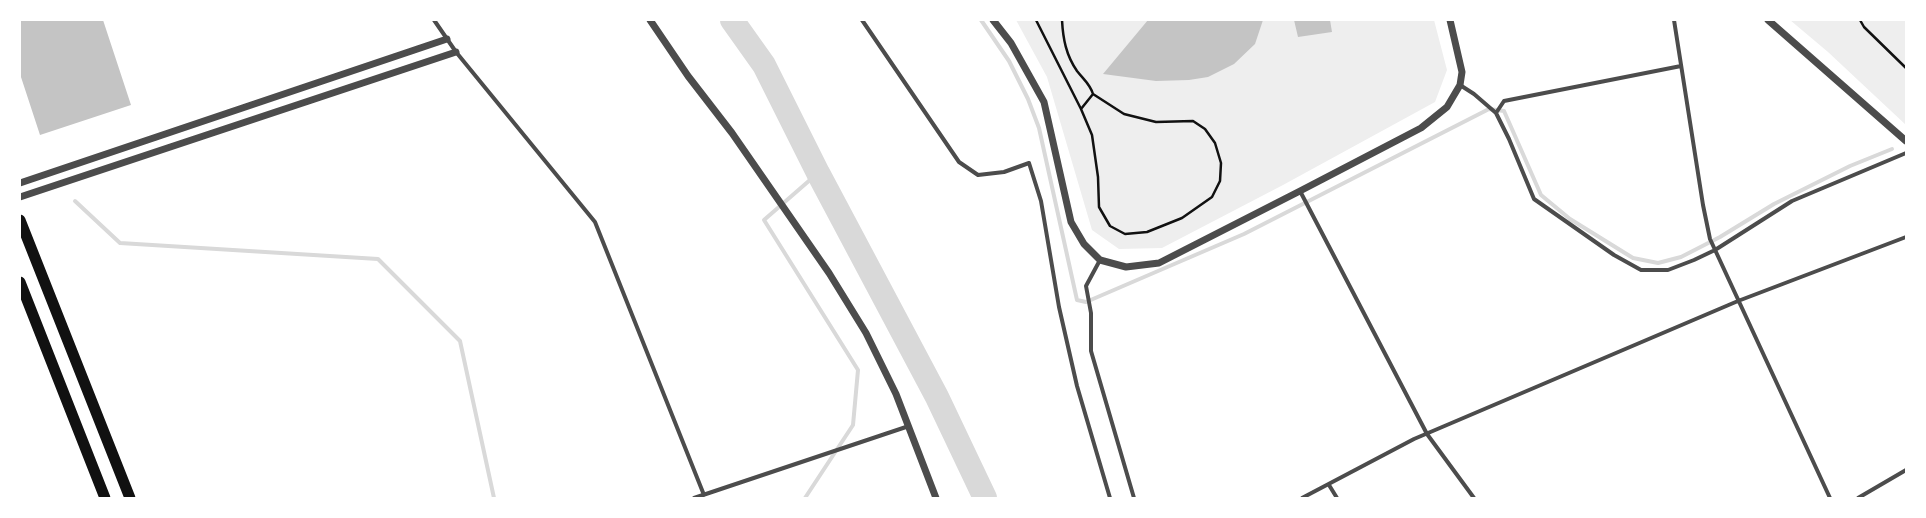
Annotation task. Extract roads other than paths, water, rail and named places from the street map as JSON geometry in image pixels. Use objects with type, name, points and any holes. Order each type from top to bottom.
[{"type":"highway","points":[[20,220],[130,498]]},
{"type":"highway","points":[[20,282],[106,498]]},
{"type":"street","points":[[434,20],[456,52],[595,222],[704,495]]},
{"type":"street","points":[[650,20],[688,76],[732,133],[829,273],[866,333],[896,394],[936,498]]},
{"type":"street","points":[[862,20],[959,162],[978,175],[1004,172],[1029,163],[1041,201],[1059,307],[1077,386],[1110,498]]},
{"type":"street","points":[[993,20],[1011,43],[1044,102],[1071,222],[1084,244],[1100,260],[1126,267],[1159,263],[1300,192],[1421,128],[1447,107],[1460,85],[1462,72],[1450,20]]},
{"type":"street","points":[[1674,20],[1710,239],[1830,498]]},
{"type":"street","points":[[1768,20],[1906,141]]},
{"type":"street","points":[[20,184],[447,39]]},
{"type":"street","points":[[20,197],[456,52]]},
{"type":"street","points":[[1496,113],[1504,101],[1681,66]]},
{"type":"street","points":[[1460,85],[1474,94],[1496,113],[1509,138],[1534,199],[1614,255],[1641,270],[1668,270],[1715,249],[1792,201],[1906,153]]},
{"type":"street","points":[[1300,192],[1427,434],[1474,498]]},
{"type":"street","points":[[1302,498],[1427,434],[1738,301],[1906,237]]},
{"type":"street","points":[[1100,260],[1086,286],[1091,313],[1091,351],[1134,498]]},
{"type":"street","points":[[694,498],[909,426]]},
{"type":"street","points":[[1858,498],[1906,470]]},
{"type":"street","points":[[1329,485],[1337,498]]},
{"type":"waterway","points":[[732,20],[764,65],[818,173],[937,397],[985,498]]},
{"type":"waterway","points":[[981,20],[1009,61],[1028,99],[1039,128],[1077,300],[1086,302],[1244,234],[1489,109],[1504,111],[1541,195],[1570,219],[1633,258],[1658,263],[1681,257],[1720,237],[1774,204],[1850,166],[1892,149]]},
{"type":"waterway","points":[[805,498],[853,425],[858,370],[764,220],[818,173]]},
{"type":"waterway","points":[[75,201],[120,243],[378,259],[460,341],[494,498]]}]
